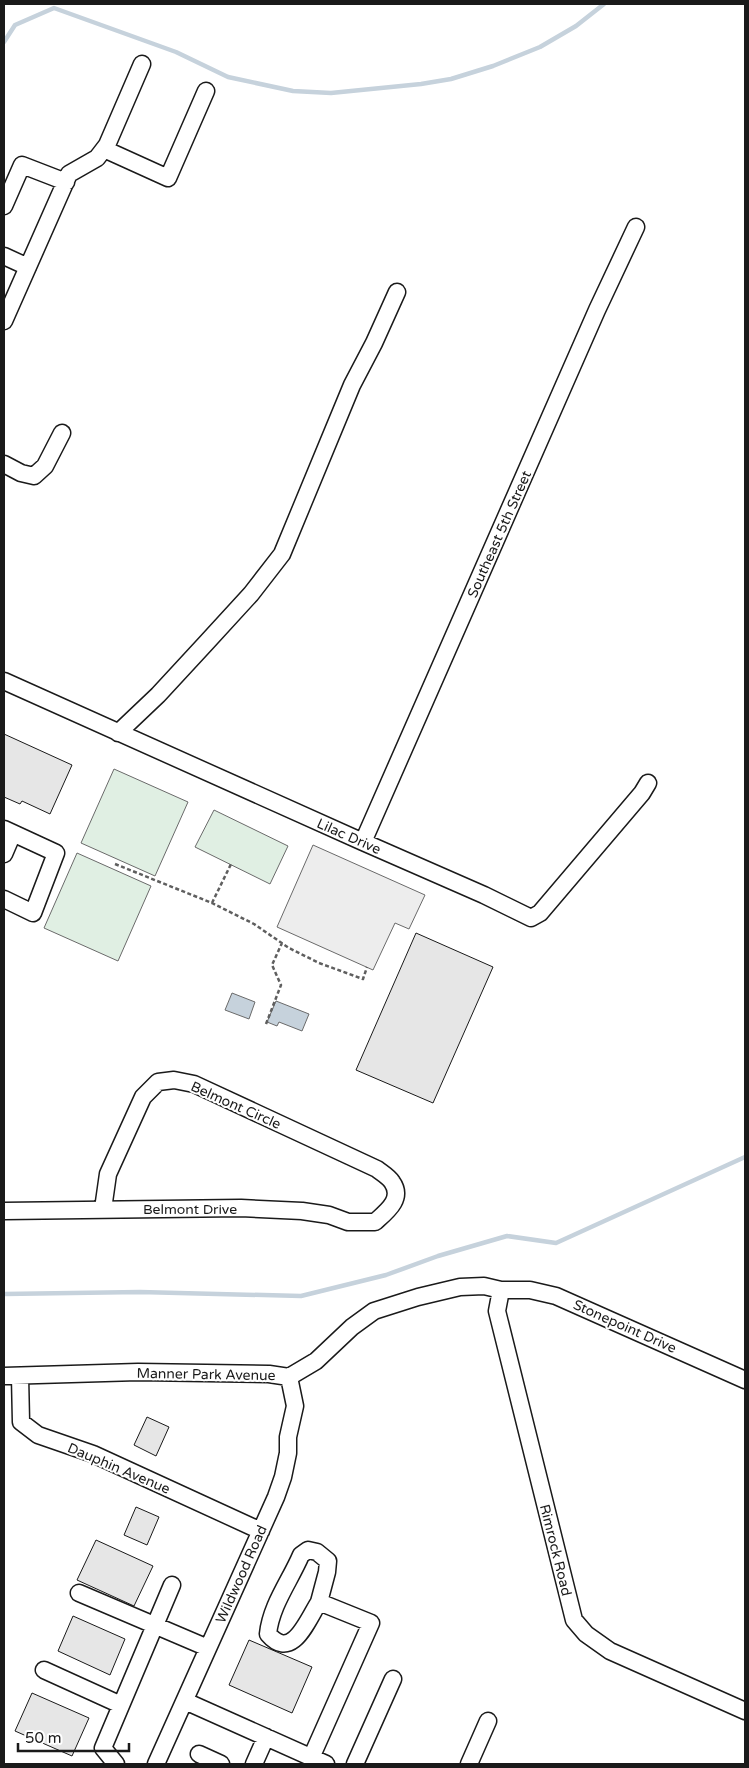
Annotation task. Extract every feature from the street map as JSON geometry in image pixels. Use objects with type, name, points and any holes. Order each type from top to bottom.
[{"type":"street","points":[[4,321],[68,178],[96,158],[104,149],[142,64]]},
{"type":"street","points":[[104,149],[168,178],[206,92]]},
{"type":"street","points":[[4,206],[22,165],[68,178]]},
{"type":"street","name":"Southeast 5th Street","points":[[363,842],[597,310],[636,227]]},
{"type":"street","points":[[4,256],[28,267]]},
{"type":"street","points":[[118,732],[158,695],[214,635],[251,594],[282,554],[352,385],[374,343],[397,292]]},
{"type":"street","points":[[4,464],[21,473],[34,476],[45,466],[62,433]]},
{"type":"street","name":"Lilac Drive","points":[[4,681],[532,918],[540,913],[596,849],[648,783]]},
{"type":"street","points":[[4,854],[8,831],[56,853],[33,913],[4,899]]},
{"type":"street","name":"Belmont Circle","points":[[103,1209],[108,1174],[144,1097],[158,1082],[174,1080],[194,1084],[377,1169],[392,1181],[396,1193],[392,1206],[375,1222]]},
{"type":"street","name":"Belmont Drive","points":[[4,1211],[242,1208],[329,1215],[348,1222],[375,1222]]},
{"type":"street","name":"Manner Park Avenue","points":[[12,1376],[138,1372],[269,1374],[289,1377],[316,1361],[352,1327],[374,1311],[418,1297],[460,1287],[484,1286],[501,1290]]},
{"type":"street","name":"Stonepoint Drive","points":[[501,1290],[530,1290],[556,1296],[745,1380]]},
{"type":"street","name":"Rimrock Road","points":[[501,1290],[497,1311],[574,1620],[586,1634],[610,1651],[745,1711]]},
{"type":"street","name":"Dauphin Avenue","points":[[12,1376],[21,1422],[38,1435],[93,1454],[261,1531]]},
{"type":"street","name":"Wildwood Road","points":[[156,1764],[261,1531],[283,1477],[288,1453],[288,1437],[295,1406],[289,1377]]},
{"type":"street","points":[[308,1550],[317,1552],[328,1561],[319,1602],[298,1635],[288,1644],[274,1641],[268,1634],[269,1623],[274,1609],[302,1555],[308,1550]]},
{"type":"street","points":[[116,1764],[103,1748],[172,1586]]},
{"type":"street","points":[[79,1593],[156,1624],[208,1648]]},
{"type":"street","points":[[185,1701],[318,1761],[371,1623],[319,1602]]},
{"type":"street","points":[[44,1670],[121,1705]]},
{"type":"street","points":[[355,1764],[393,1679]]},
{"type":"street","points":[[469,1764],[488,1720]]},
{"type":"street","points":[[254,1764],[266,1737]]},
{"type":"street","points":[[199,1754],[221,1764]]},
{"type":"path","points":[[115,864],[212,903],[254,924],[282,943],[319,963],[363,980],[368,968]]},
{"type":"path","points":[[212,903],[231,864]]},
{"type":"path","points":[[266,1024],[281,985],[272,965],[282,943]]},
{"type":"green space","points":[[114,769],[188,802],[155,876],[81,843]]},
{"type":"green space","points":[[214,810],[288,846],[270,884],[195,847]]},
{"type":"green space","points":[[77,853],[151,886],[118,961],[44,928]]},
{"type":"shaded area","points":[[313,845],[425,895],[409,929],[395,923],[373,970],[277,927]]},
{"type":"shaded area","points":[[232,993],[255,1002],[249,1019],[225,1010]]},
{"type":"shaded area","points":[[276,1001],[309,1014],[302,1031],[279,1022],[277,1026],[267,1022]]},
{"type":"building","points":[[4,734],[72,765],[50,814],[22,801],[20,804],[4,797]]},
{"type":"building","points":[[416,933],[493,967],[433,1103],[356,1070]]},
{"type":"building","points":[[147,1417],[169,1427],[156,1456],[134,1445]]},
{"type":"building","points":[[136,1507],[159,1517],[147,1545],[124,1535]]},
{"type":"building","points":[[96,1540],[153,1566],[134,1606],[77,1580]]},
{"type":"building","points":[[73,1616],[125,1639],[110,1675],[58,1651]]},
{"type":"building","points":[[249,1640],[312,1667],[292,1713],[229,1685]]},
{"type":"building","points":[[32,1693],[89,1718],[72,1756],[15,1731]]},
{"type":"waterway","points":[[4,42],[15,25],[54,8],[176,52],[228,77],[293,91],[331,93],[421,84],[451,79],[493,66],[540,47],[576,26],[604,4]]},
{"type":"waterway","points":[[4,1294],[140,1292],[301,1296],[386,1275],[438,1256],[507,1236],[556,1243],[745,1157]]}]
